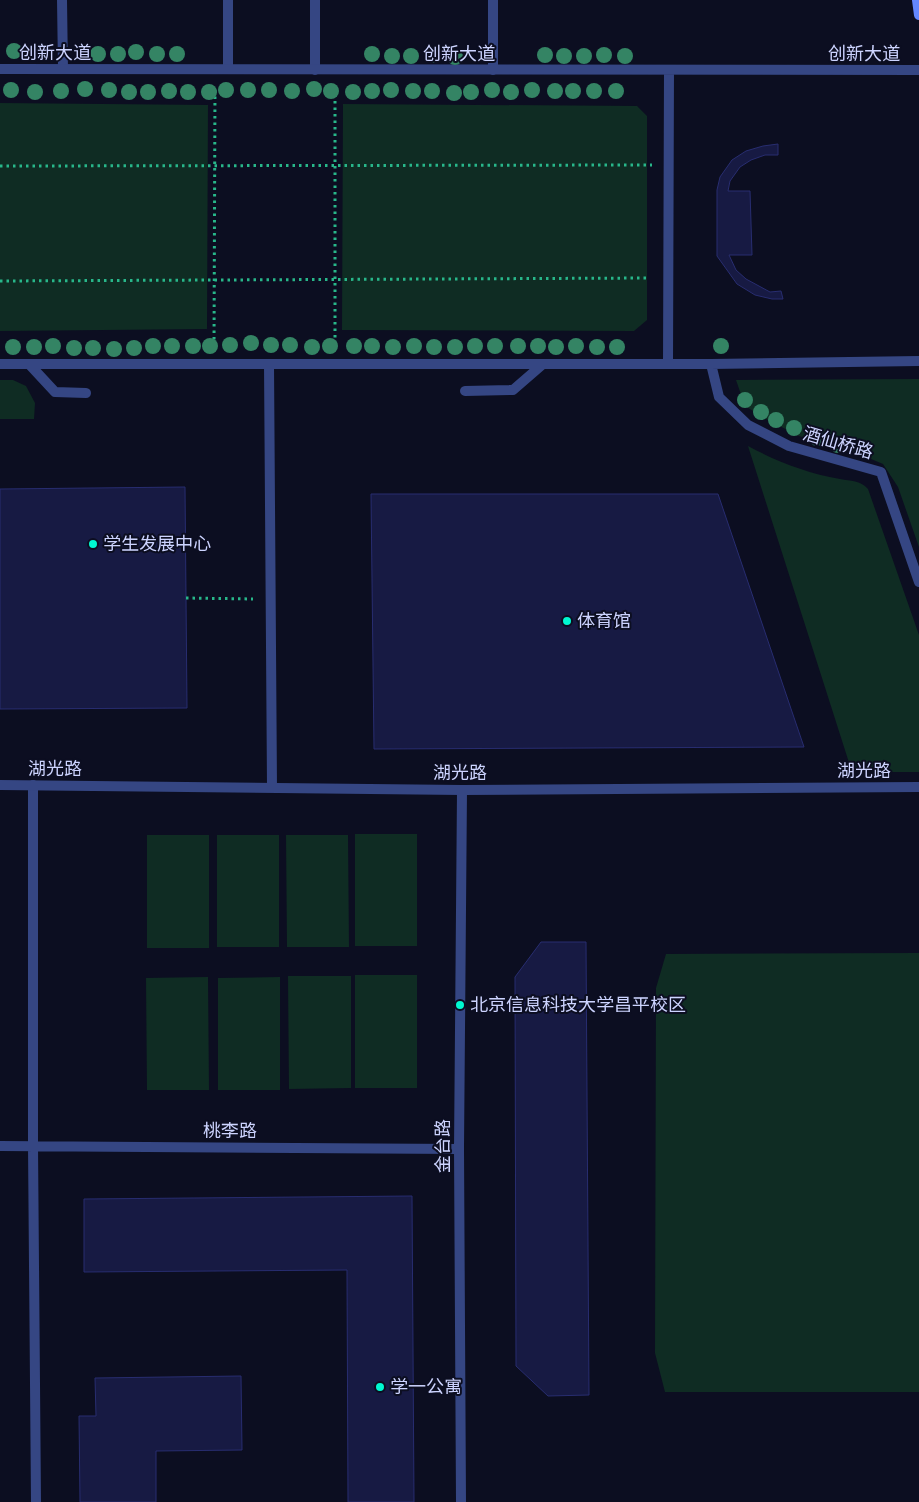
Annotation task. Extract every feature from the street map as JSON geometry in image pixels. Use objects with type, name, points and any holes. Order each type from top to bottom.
[{"type":"street","points":[[62,0],[62,69]]},
{"type":"street","points":[[228,0],[228,69]]},
{"type":"street","points":[[316,0],[316,70]]},
{"type":"street","points":[[493,0],[493,70]]},
{"type":"street","points":[[917,0],[919,15]]},
{"type":"street","name":"创新大道","points":[[0,69],[919,70]]},
{"type":"street","points":[[668,364],[669,70]]},
{"type":"street","points":[[0,364],[711,364],[919,361]]},
{"type":"street","points":[[28,364],[55,392],[86,393]]},
{"type":"street","points":[[270,364],[272,788]]},
{"type":"street","points":[[465,391],[513,390],[543,364]]},
{"type":"street","name":"酒仙桥路","points":[[711,364],[719,397],[748,425],[789,446],[881,472],[919,582]]},
{"type":"street","name":"湖光路","points":[[0,785],[462,790],[919,787]]},
{"type":"street","points":[[33,785],[33,1146],[36,1502]]},
{"type":"street","name":"金台路","points":[[461,1502],[459,1148],[462,790]]},
{"type":"street","name":"桃李路","points":[[0,1146],[459,1148]]},
{"type":"path","points":[[214,364],[215,69]]},
{"type":"path","points":[[335,70],[335,364]]},
{"type":"path","points":[[0,166],[668,165]]},
{"type":"path","points":[[0,281],[668,278]]},
{"type":"path","points":[[186,598],[270,599]]},
{"type":"green space","points":[[0,103],[208,105],[207,329],[0,331]]},
{"type":"green space","points":[[343,104],[637,106],[647,116],[647,320],[634,331],[342,330]]},
{"type":"green space","points":[[919,379],[919,547],[898,487],[883,464],[852,451],[799,436],[766,419],[745,406],[736,380]]},
{"type":"green space","points":[[0,380],[13,380],[26,386],[35,403],[34,419],[0,419]]},
{"type":"green space","points":[[748,446],[793,466],[828,477],[855,481],[868,489],[919,635],[919,772],[852,772]]},
{"type":"green space","points":[[355,834],[417,834],[417,946],[355,946]]},
{"type":"green space","points":[[147,835],[209,835],[209,948],[147,948]]},
{"type":"green space","points":[[217,835],[279,835],[279,947],[217,947]]},
{"type":"green space","points":[[286,835],[348,835],[349,947],[287,947]]},
{"type":"green space","points":[[919,953],[919,1392],[665,1392],[655,1353],[656,988],[666,954]]},
{"type":"green space","points":[[355,975],[417,975],[417,1088],[355,1088]]},
{"type":"green space","points":[[288,976],[351,976],[351,1088],[289,1089]]},
{"type":"green space","points":[[208,977],[209,1090],[147,1090],[146,978]]},
{"type":"green space","points":[[280,977],[280,1090],[218,1090],[218,978]]},
{"type":"building","points":[[778,144],[778,155],[765,155],[751,160],[740,167],[730,181],[728,191],[750,191],[752,255],[729,255],[736,270],[746,279],[770,292],[781,291],[783,299],[772,299],[755,295],[737,284],[717,256],[717,190],[720,177],[732,160],[746,151]]},
{"type":"building","name":"学生发展中心","points":[[185,487],[187,708],[0,709],[0,489]]},
{"type":"building","name":"体育馆","points":[[371,494],[718,494],[804,747],[374,749]]},
{"type":"building","points":[[541,942],[586,942],[589,1395],[548,1396],[516,1366],[515,977]]},
{"type":"building","name":"学一公寓","points":[[412,1196],[414,1502],[348,1502],[347,1270],[84,1272],[84,1199]]},
{"type":"building","points":[[241,1376],[242,1450],[156,1451],[156,1502],[80,1502],[79,1416],[96,1416],[95,1378]]},
{"type":"place","name":"学生发展中心","points":[[93,544]]},
{"type":"place","name":"体育馆","points":[[567,621]]},
{"type":"place","name":"北京信息科技大学昌平校区","points":[[460,1005]]},
{"type":"place","name":"学一公寓","points":[[380,1387]]}]
